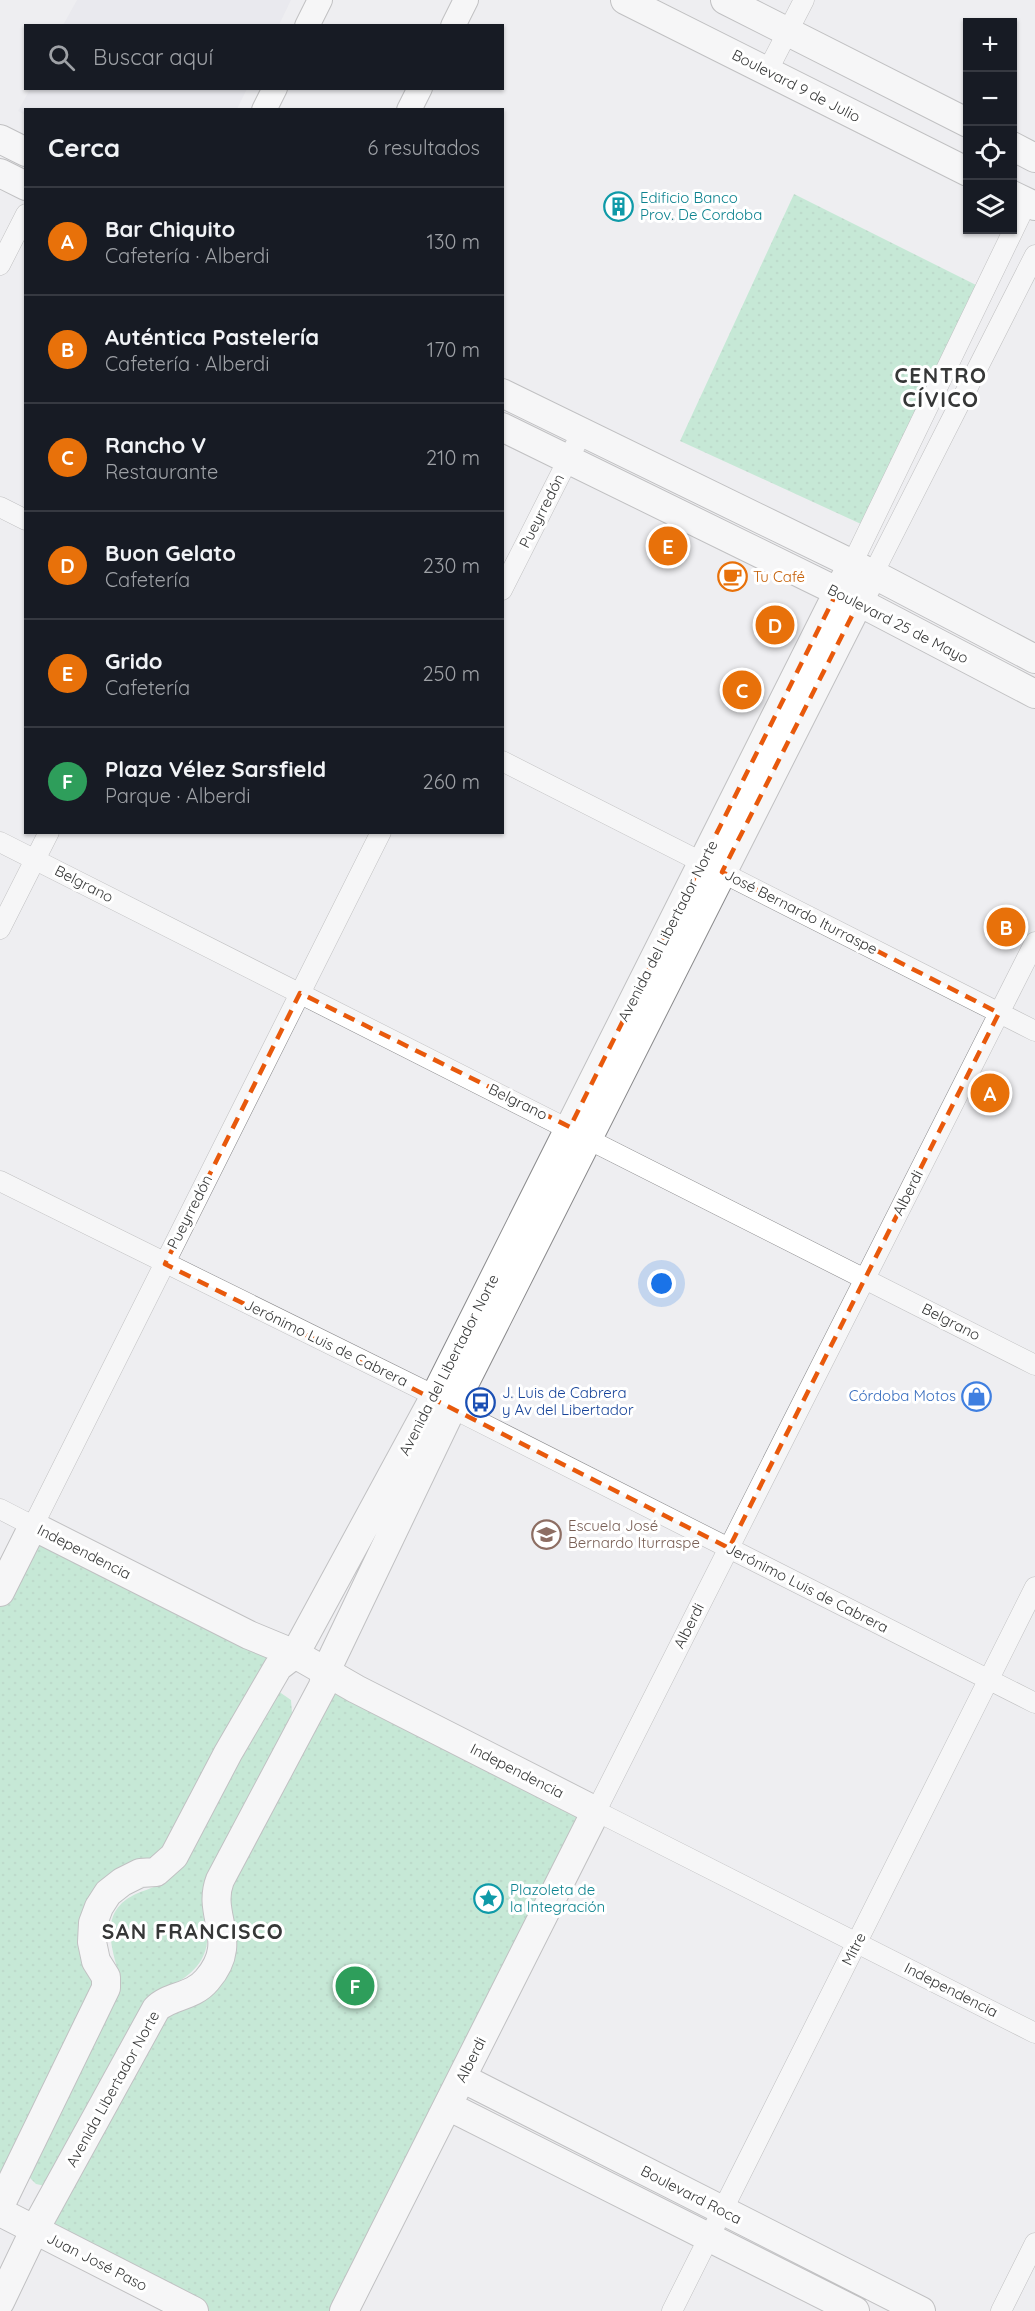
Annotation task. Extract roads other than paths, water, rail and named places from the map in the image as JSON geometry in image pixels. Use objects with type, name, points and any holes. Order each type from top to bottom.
[{"type":"main road","name":"Boulevard 9 de Julio","points":[[625,0],[963,170]]},
{"type":"main road","points":[[725,0],[963,120]]},
{"type":"main road","points":[[0,139],[24,151]]},
{"type":"main road","points":[[1017,149],[1035,158]]},
{"type":"main road","points":[[0,173],[24,185]]},
{"type":"main road","name":"Boulevard 25 de Mayo","points":[[504,394],[862,569],[1035,659]]},
{"type":"main road","name":"Boulevard 25 de Mayo","points":[[504,428],[848,597],[1035,694]]},
{"type":"main road","name":"Avenida del Libertador Norte","points":[[326,1671],[443,1402],[862,569]]},
{"type":"main road","name":"Avenida del Libertador Norte","points":[[295,1654],[443,1402]]},
{"type":"main road","name":"Pueyrredón","points":[[0,1592],[33,1526]]},
{"type":"main road","name":"Independencia","points":[[33,1526],[249,1635],[295,1654],[356,1689],[596,1811]]},
{"type":"main road","points":[[0,2206],[105,1988],[106,1977],[96,1960],[92,1942],[93,1923],[99,1907],[108,1893],[122,1882],[140,1874],[156,1872],[174,1856],[228,1753],[278,1667],[295,1654]]},
{"type":"main road","name":"Avenida Libertador Norte","points":[[0,2302],[34,2231],[156,2009],[162,2002],[179,1999],[194,1991],[207,1980],[219,1961],[223,1946],[223,1929],[215,1893],[272,1778],[323,1686],[326,1671]]},
{"type":"main road","name":"Alberdi","points":[[344,2311],[596,1811]]},
{"type":"main road","name":"Boulevard Roca","points":[[462,2078],[921,2311]]},
{"type":"main road","name":"Boulevard Roca","points":[[448,2106],[855,2311]]},
{"type":"main road","name":"Juan José Paso","points":[[0,2212],[194,2311]]},
{"type":"street","points":[[308,24],[320,0]]},
{"type":"street","points":[[454,24],[466,0]]},
{"type":"street","points":[[767,72],[804,0]]},
{"type":"street","points":[[265,108],[273,90]]},
{"type":"street","points":[[411,108],[419,90]]},
{"type":"street","name":"Avenida del Libertador Norte","points":[[862,569],[1027,197]]},
{"type":"street","points":[[0,265],[24,218]]},
{"type":"street","name":"Avenida del Libertador Norte","points":[[862,569],[1035,255]]},
{"type":"street","name":"Pueyrredón","points":[[504,586],[582,432]]},
{"type":"street","points":[[0,507],[24,519]]},
{"type":"street","name":"José Bernardo Iturraspe","points":[[504,762],[1035,1031]]},
{"type":"street","points":[[0,929],[48,834]]},
{"type":"street","name":"Pueyrredón","points":[[33,1526],[380,834]]},
{"type":"street","name":"Belgrano","points":[[0,842],[579,1132],[1035,1365]]},
{"type":"street","name":"Alberdi","points":[[596,1811],[1035,942]]},
{"type":"street","name":"Jerónimo Luis de Cabrera","points":[[0,1181],[443,1402],[1035,1703]]},
{"type":"street","name":"Independencia","points":[[0,1509],[33,1526]]},
{"type":"street","name":"Mitre","points":[[672,2311],[1035,1587]]},
{"type":"street","name":"Independencia","points":[[596,1811],[1035,2033]]},
{"type":"street","points":[[1001,2311],[1035,2243]]},
{"type":"place","name":"Edificio Banco Prov. De Cordoba","points":[[619,207]]},
{"type":"place","name":"Grido","points":[[668,546]]},
{"type":"place","name":"Tu Café","points":[[732,577]]},
{"type":"place","name":"Buon Gelato","points":[[775,625]]},
{"type":"place","name":"Rancho V","points":[[742,690]]},
{"type":"place","name":"Auténtica Pastelería","points":[[1006,927]]},
{"type":"place","name":"Bar Chiquito","points":[[990,1093]]},
{"type":"place","name":"Córdoba Motos","points":[[977,1396]]},
{"type":"place","name":"J. Luis de Cabrera y Av del Libertador","points":[[481,1402]]},
{"type":"place","name":"Escuela José Bernardo Iturraspe","points":[[547,1535]]},
{"type":"place","name":"Plazoleta de la Integración","points":[[489,1899]]},
{"type":"place","name":"Plaza Vélez Sarsfield","points":[[355,1986]]},
{"type":"district","name":"CENTRO CÍVICO","points":[[941,388]]},
{"type":"district","name":"SAN FRANCISCO","points":[[193,1932]]}]
